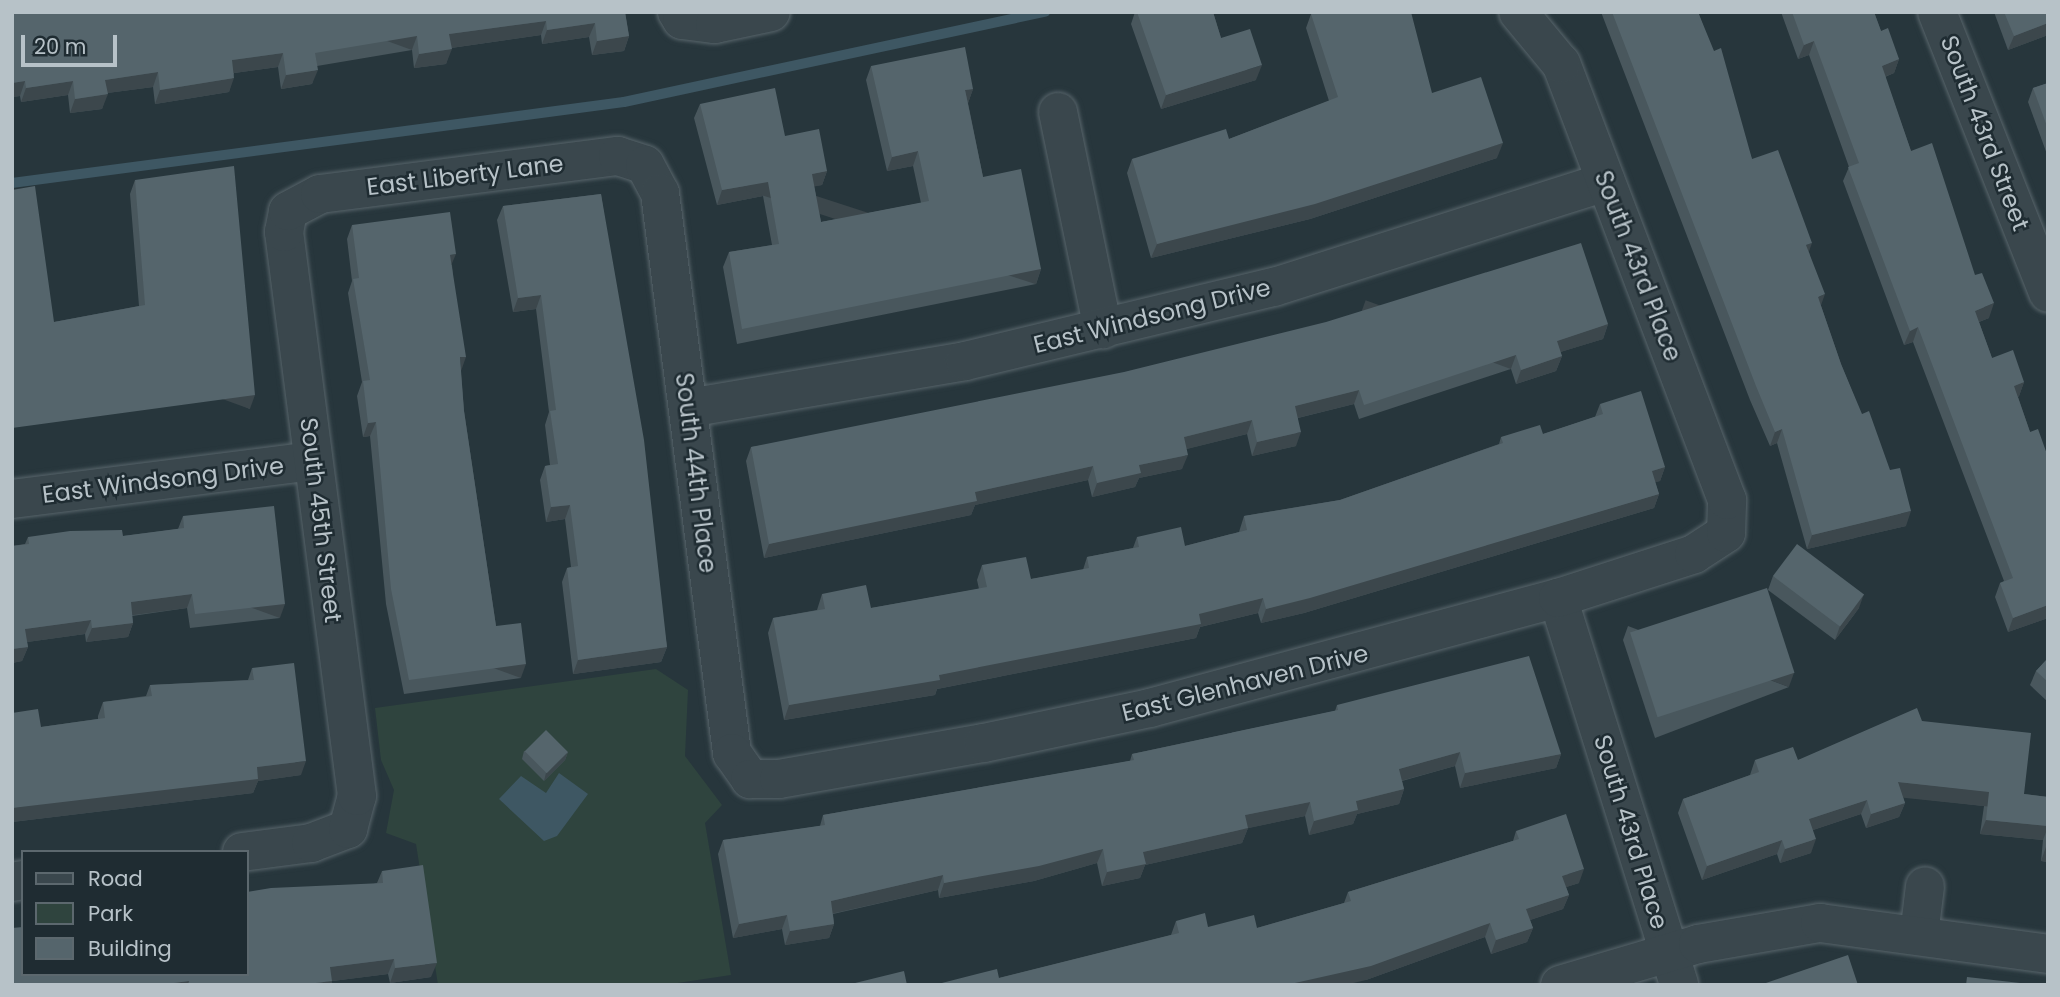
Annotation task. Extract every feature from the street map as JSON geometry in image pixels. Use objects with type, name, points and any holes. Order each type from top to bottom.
[{"type":"street","points":[[680,16],[715,24],[771,12]]},
{"type":"street","name":"South 43rd Place","points":[[1518,12],[1561,64],[1727,500],[1726,533]]},
{"type":"street","name":"South 43rd Street","points":[[1937,12],[2041,255],[2048,293]]},
{"type":"street","points":[[1058,112],[1103,329]]},
{"type":"street","name":"East Liberty Lane","points":[[288,211],[320,194],[347,190],[618,156],[645,165]]},
{"type":"street","name":"South 44th Place","points":[[645,165],[660,193],[732,753],[750,779]]},
{"type":"street","name":"East Windsong Drive","points":[[688,408],[965,361],[1274,287],[1606,182]]},
{"type":"street","name":"South 45th Street","points":[[248,851],[311,843],[348,829],[357,796],[284,232],[288,211]]},
{"type":"street","name":"East Windsong Drive","points":[[12,499],[313,461]]},
{"type":"street","name":"East Glenhaven Drive","points":[[750,779],[806,775],[1150,708],[1558,598],[1694,554],[1726,533]]},
{"type":"street","name":"South 43rd Place","points":[[1558,598],[1674,969]]},
{"type":"street","points":[[1919,934],[1926,886]]},
{"type":"street","points":[[1560,985],[1674,969],[1769,927],[1820,923],[1919,934],[2048,954]]},
{"type":"green space","points":[[656,669],[688,690],[685,756],[722,805],[705,823],[731,975],[664,985],[438,985],[416,844],[386,833],[394,790],[381,760],[375,708]]},
{"type":"water","points":[[559,773],[588,794],[557,836],[544,841],[499,799],[521,776],[546,793]]},
{"type":"building","points":[[12,12],[625,12],[629,36],[597,41],[595,23],[547,30],[546,21],[449,34],[452,49],[419,54],[417,36],[315,53],[318,70],[286,75],[283,53],[232,60],[234,78],[160,90],[158,72],[105,80],[108,94],[75,99],[73,81],[26,88],[25,81],[12,83]]},
{"type":"building","points":[[1137,12],[1213,12],[1221,38],[1250,29],[1262,65],[1166,95]]},
{"type":"building","points":[[1411,12],[1432,93],[1481,77],[1503,143],[1315,204],[1157,244],[1132,159],[1226,129],[1229,139],[1338,97],[1311,14]]},
{"type":"building","points":[[1612,12],[1698,12],[1714,51],[1721,48],[1752,159],[1778,150],[1812,243],[1806,245],[1825,294],[1818,297],[1841,364],[1862,414],[1869,411],[1890,470],[1900,468],[1911,511],[1812,535],[1782,429],[1775,432],[1756,386]]},
{"type":"building","points":[[1792,12],[1874,12],[1881,31],[1888,28],[1899,59],[1882,66],[1911,151],[1932,143],[1975,275],[1982,273],[1994,303],[1975,311],[1992,358],[2013,350],[2024,382],[2014,386],[2030,432],[2038,429],[2048,457],[2048,605],[2013,618],[2000,583],[2013,578],[1918,327],[1910,331],[1848,167],[1859,163],[1814,41],[1804,45]]},
{"type":"building","points":[[2004,12],[2048,12],[2048,23],[2014,36]]},
{"type":"building","points":[[965,47],[973,89],[965,90],[983,177],[1021,169],[1041,269],[742,329],[729,252],[779,244],[768,182],[722,190],[700,104],[775,88],[785,136],[819,129],[827,171],[812,174],[821,222],[929,201],[918,151],[892,157],[871,66]]},
{"type":"building","points":[[2048,83],[2048,129],[2033,88]]},
{"type":"building","points":[[234,166],[255,395],[12,428],[12,190],[35,186],[54,322],[145,305],[135,180]]},
{"type":"building","points":[[601,194],[644,440],[667,647],[578,660],[567,568],[578,566],[570,505],[551,507],[545,466],[558,464],[550,411],[556,410],[541,295],[518,298],[503,206]]},
{"type":"building","points":[[450,212],[456,254],[450,255],[466,357],[460,357],[464,411],[496,626],[521,623],[526,664],[409,680],[391,589],[376,422],[368,423],[363,381],[370,380],[353,279],[359,278],[352,225]]},
{"type":"building","points":[[1581,243],[1608,324],[1557,341],[1562,356],[1521,370],[1516,355],[1364,405],[1359,390],[1295,406],[1301,432],[1257,442],[1252,420],[1184,437],[1188,455],[1139,465],[1141,473],[1097,483],[1093,466],[975,492],[977,501],[769,544],[751,447],[1124,372],[1326,322]]},
{"type":"building","points":[[1641,391],[1665,467],[1652,471],[1659,494],[1266,609],[1263,598],[1199,614],[1201,624],[939,675],[940,680],[789,705],[773,618],[825,609],[822,594],[866,585],[871,608],[987,587],[982,565],[1026,557],[1031,579],[1089,568],[1087,557],[1139,547],[1137,537],[1181,527],[1185,546],[1247,530],[1244,516],[1340,500],[1503,443],[1501,437],[1540,425],[1543,434],[1603,414],[1600,404]]},
{"type":"building","points":[[274,506],[285,604],[195,614],[192,594],[131,602],[133,623],[92,628],[91,620],[25,629],[28,647],[12,649],[12,546],[29,544],[28,537],[70,531],[122,530],[123,536],[184,528],[183,516]]},
{"type":"building","points":[[1797,544],[1864,595],[1840,626],[1773,576]]},
{"type":"building","points":[[1767,588],[1795,673],[1658,717],[1630,632]]},
{"type":"building","points":[[1529,656],[1561,754],[1465,773],[1460,752],[1399,769],[1404,789],[1356,801],[1358,810],[1314,821],[1310,802],[1245,815],[1248,828],[1143,852],[1146,864],[1107,872],[1103,849],[1039,866],[944,883],[943,875],[831,901],[834,924],[790,931],[787,915],[739,924],[723,840],[825,825],[823,815],[1134,760],[1132,754],[1338,710],[1337,705]]},
{"type":"building","points":[[2048,658],[2048,682],[2036,671]]},
{"type":"building","points":[[294,663],[306,761],[257,767],[258,779],[12,808],[12,713],[38,709],[41,727],[105,718],[103,702],[152,696],[150,685],[254,680],[252,668]]},
{"type":"building","points":[[1917,708],[1922,721],[2031,733],[2024,794],[2048,797],[2048,826],[1986,820],[1989,792],[1898,782],[1905,803],[1871,814],[1867,800],[1809,819],[1816,839],[1785,849],[1782,840],[1707,866],[1683,799],[1759,772],[1755,760],[1793,747],[1798,760]]},
{"type":"building","points":[[546,730],[568,752],[547,773],[525,751]]},
{"type":"building","points":[[1566,814],[1584,869],[1562,876],[1569,895],[1526,909],[1533,928],[1496,940],[1490,923],[1371,966],[1286,985],[934,985],[997,969],[999,978],[1179,933],[1176,921],[1205,913],[1208,927],[1254,915],[1257,928],[1351,901],[1348,892],[1519,839],[1516,831]]},
{"type":"building","points":[[423,865],[437,963],[395,968],[394,959],[330,967],[332,981],[299,985],[189,985],[189,981],[159,985],[12,985],[12,928],[21,927],[21,976],[248,976],[248,892],[271,888],[383,883],[382,871]]},
{"type":"building","points":[[1848,955],[1858,985],[1760,985]]},
{"type":"building","points":[[904,971],[907,985],[847,985]]},
{"type":"building","points":[[1967,977],[2029,984],[2029,985],[1966,985]]},
{"type":"waterway","points":[[12,183],[624,102],[1045,12]]}]
